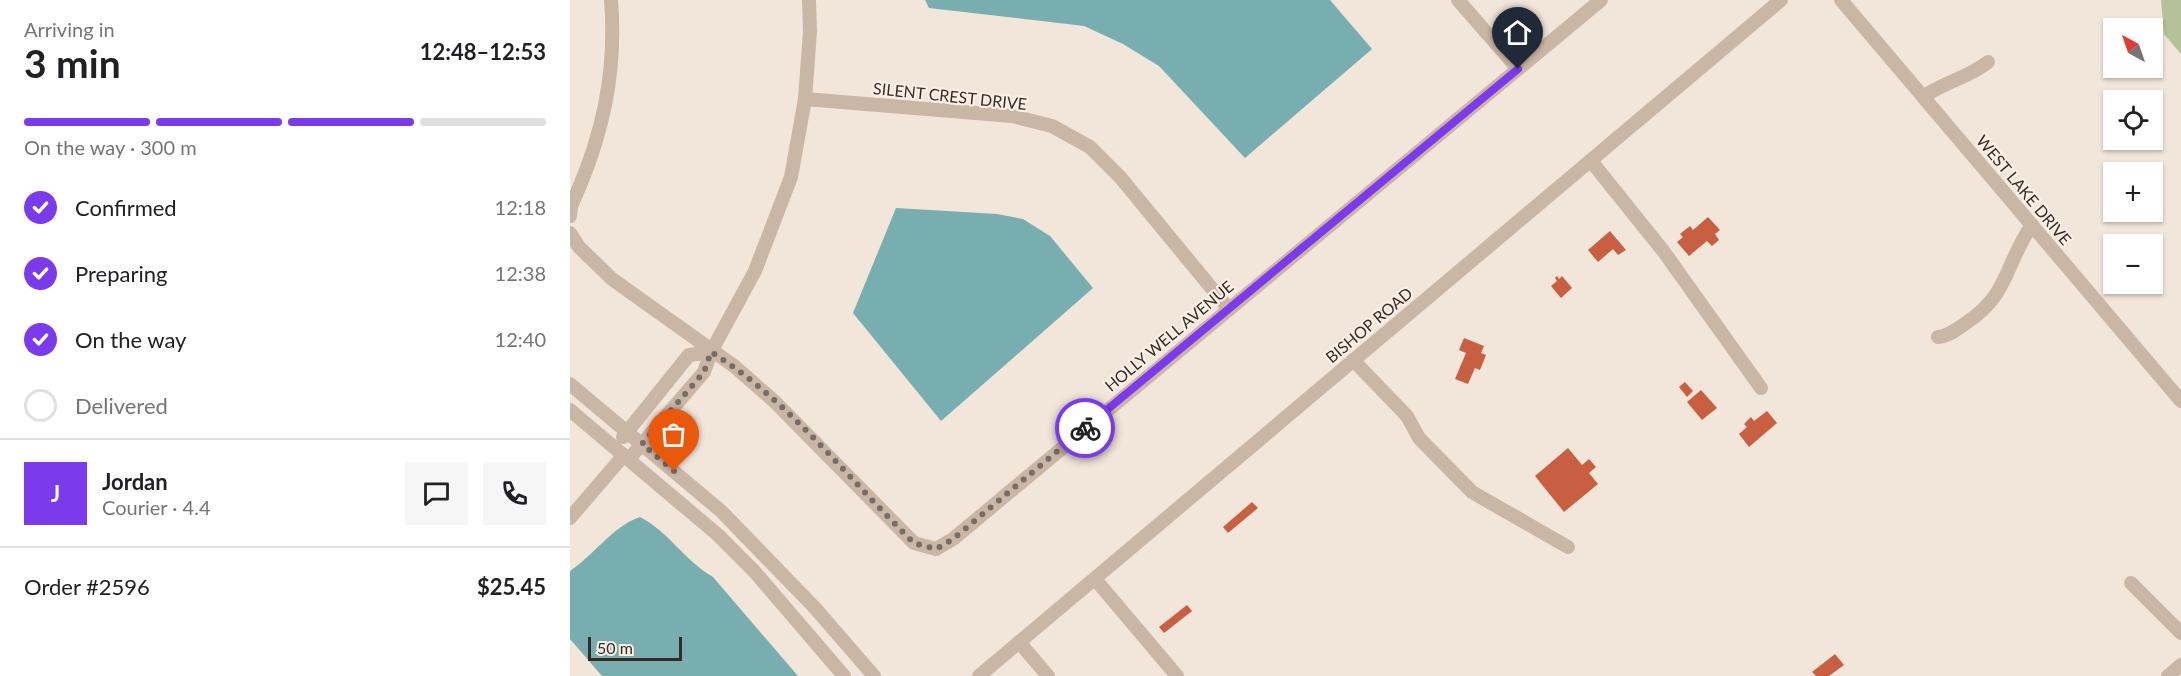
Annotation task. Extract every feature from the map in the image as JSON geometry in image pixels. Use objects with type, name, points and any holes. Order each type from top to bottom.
[{"type":"street","points":[[570,216],[571,206],[594,151],[606,102],[614,40],[611,0]]},
{"type":"street","points":[[570,519],[622,454],[642,444],[704,372],[711,352],[755,271],[791,177],[805,99],[810,31],[808,0]]},
{"type":"street","points":[[1458,0],[1518,69]]},
{"type":"street","name":"HOLLY WELL AVENUE","points":[[711,352],[734,366],[774,401],[914,543],[936,549],[953,539],[1601,0]]},
{"type":"street","name":"BISHOP ROAD","points":[[979,676],[1781,0]]},
{"type":"street","name":"WEST LAKE DRIVE","points":[[1841,0],[2180,399]]},
{"type":"street","points":[[1923,97],[1941,84],[1971,74],[1988,62]]},
{"type":"street","name":"SILENT CREST DRIVE","points":[[805,99],[1012,116],[1052,126],[1090,147],[1120,177],[1228,308]]},
{"type":"street","points":[[1591,161],[1664,252],[1761,388]]},
{"type":"street","points":[[1938,337],[1950,333],[1984,311],[1996,297],[2016,256],[2020,242],[2032,225]]},
{"type":"street","points":[[570,233],[579,247],[612,279],[711,352]]},
{"type":"street","points":[[622,454],[627,432],[689,355],[711,352]]},
{"type":"street","points":[[1353,360],[1407,416],[1419,438],[1472,492],[1568,547]]},
{"type":"street","points":[[570,384],[721,511],[758,548],[874,676]]},
{"type":"street","points":[[570,410],[695,514],[754,571],[844,676]]},
{"type":"street","points":[[1095,579],[1177,676]]},
{"type":"street","points":[[2131,583],[2181,633]]},
{"type":"street","points":[[1019,642],[1048,676]]},
{"type":"street","points":[[2168,676],[2181,665]]},
{"type":"green space","points":[[2161,0],[2181,0],[2181,54],[2164,34]]},
{"type":"water","points":[[925,0],[1330,0],[1372,49],[1245,158],[1159,66],[1123,44],[1084,26],[929,8]]},
{"type":"water","points":[[896,208],[997,214],[1023,219],[1050,236],[1093,288],[941,421],[853,313]]},
{"type":"water","points":[[640,517],[660,530],[694,563],[713,577],[798,676],[602,676],[570,639],[570,571],[621,527]]},
{"type":"building","points":[[1708,217],[1720,230],[1715,234],[1719,240],[1712,246],[1707,241],[1689,256],[1677,242],[1683,237],[1680,234],[1690,226],[1693,230]]},
{"type":"building","points":[[1610,231],[1626,250],[1618,255],[1613,249],[1598,262],[1588,250]]},
{"type":"building","points":[[1557,276],[1559,279],[1562,276],[1572,288],[1561,298],[1551,286],[1557,281],[1555,278]]},
{"type":"building","points":[[1464,338],[1484,346],[1481,353],[1486,355],[1480,370],[1475,368],[1468,384],[1455,379],[1466,353],[1459,350]]},
{"type":"building","points":[[1685,382],[1693,391],[1687,397],[1679,387]]},
{"type":"building","points":[[1701,390],[1717,408],[1702,420],[1687,402]]},
{"type":"building","points":[[1767,411],[1777,423],[1749,447],[1739,434],[1747,427],[1744,424],[1751,417],[1754,421]]},
{"type":"building","points":[[1568,448],[1582,465],[1589,459],[1596,467],[1589,473],[1598,484],[1564,512],[1535,476]]},
{"type":"building","points":[[1252,502],[1258,508],[1228,533],[1223,527]]},
{"type":"building","points":[[1187,605],[1192,611],[1164,633],[1159,627]]},
{"type":"building","points":[[1835,654],[1844,665],[1829,676],[1816,676],[1812,672]]},
{"type":"way so far","points":[[674,471],[642,444],[704,372],[711,352],[734,366],[774,401],[914,543],[936,549],[953,539],[1085,428]]},
{"type":"route","points":[[1085,428],[1518,69]]}]
